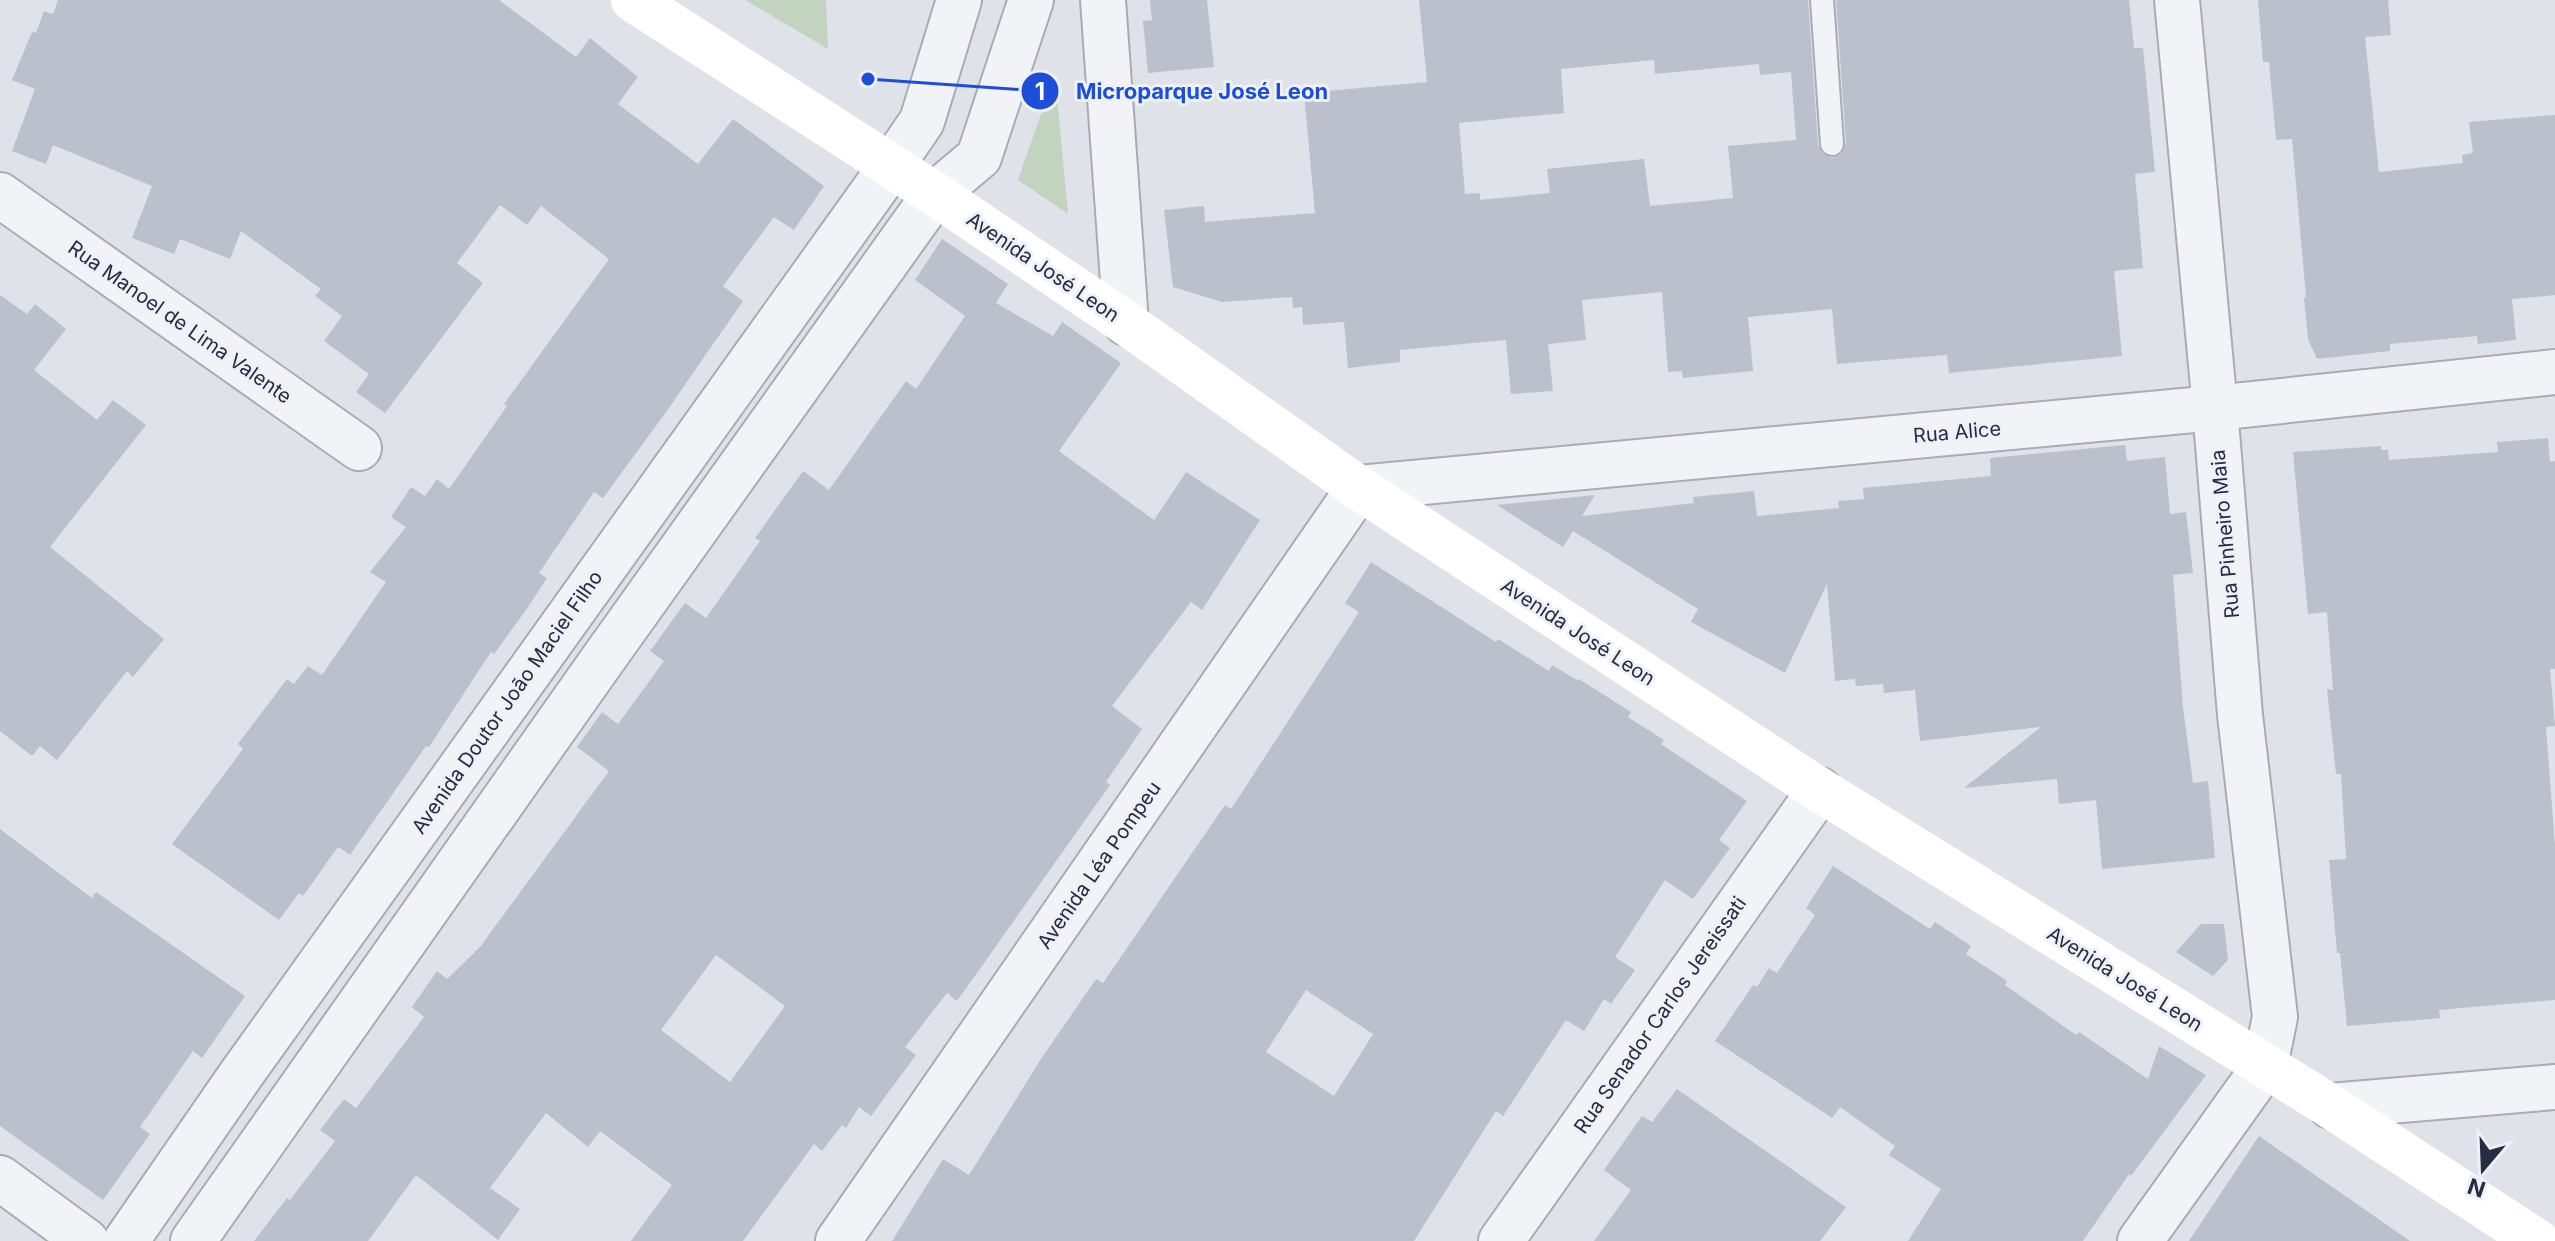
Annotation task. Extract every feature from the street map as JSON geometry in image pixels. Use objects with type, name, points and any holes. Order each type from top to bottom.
[{"type":"main road","name":"Avenida José Leon","points":[[633,0],[892,165],[1126,323],[1359,488],[1820,790],[2330,1106],[2537,1241]]},
{"type":"street","name":"Avenida Doutor João Maciel Filho","points":[[126,1241],[240,1076],[922,121],[959,0]]},
{"type":"street","points":[[193,1241],[935,194],[979,157],[1031,0]]},
{"type":"street","points":[[1103,0],[1126,323]]},
{"type":"street","name":"Rua Pinheiro Maia","points":[[2177,0],[2240,715],[2275,1017],[2265,1066]]},
{"type":"street","name":"Rua Manoel de Lima Valente","points":[[0,195],[359,448]]},
{"type":"street","name":"Rua Alice","points":[[1359,488],[2215,408],[2555,372]]},
{"type":"street","points":[[700,433],[743,464]]},
{"type":"street","name":"Avenida Léa Pompeu","points":[[838,1241],[1359,488]]},
{"type":"street","points":[[558,630],[601,662]]},
{"type":"street","name":"Rua Senador Carlos Jereissati","points":[[1501,1241],[1820,790]]},
{"type":"street","points":[[395,860],[438,892]]},
{"type":"street","points":[[2140,1241],[2265,1066]]},
{"type":"street","points":[[240,1076],[284,1112]]},
{"type":"street","points":[[2330,1106],[2555,1087]]},
{"type":"street","points":[[0,1178],[86,1241]]},
{"type":"lane","points":[[1822,0],[1832,144]]},
{"type":"green space","points":[[745,0],[826,0],[828,49]]},
{"type":"green space","points":[[1055,74],[1068,214],[1018,180]]},
{"type":"building","points":[[58,0],[499,0],[576,57],[590,38],[638,77],[618,104],[698,164],[733,119],[824,186],[794,230],[774,217],[723,286],[743,301],[664,415],[603,498],[594,492],[539,573],[547,578],[526,610],[494,654],[491,652],[429,747],[426,746],[350,855],[338,847],[303,896],[299,893],[279,920],[172,844],[243,749],[238,744],[287,679],[294,684],[308,666],[322,675],[386,582],[370,572],[406,527],[391,517],[411,487],[425,496],[437,479],[449,489],[507,406],[504,404],[609,259],[541,206],[527,225],[500,205],[457,263],[483,283],[385,413],[356,392],[369,374],[324,341],[342,316],[315,296],[321,289],[241,231],[230,259],[180,239],[174,254],[132,238],[152,186],[53,145],[46,164],[12,151],[35,89],[12,80],[44,11],[53,14]]},
{"type":"building","points":[[1150,0],[1207,0],[1214,67],[1148,73],[1143,21],[1152,20]]},
{"type":"building","points":[[1419,0],[1808,0],[1818,145],[1821,152],[1832,158],[1840,155],[1846,143],[1836,0],[2129,0],[2134,48],[2143,48],[2155,172],[2135,174],[2143,268],[2114,271],[2122,356],[1949,373],[1947,355],[1837,364],[1832,309],[1748,317],[1753,371],[1683,378],[1682,371],[1668,372],[1662,292],[1582,300],[1586,340],[1548,344],[1553,391],[1511,394],[1506,340],[1400,350],[1400,362],[1348,368],[1344,322],[1303,325],[1302,307],[1293,308],[1292,297],[1222,302],[1173,287],[1164,210],[1204,206],[1205,222],[1315,213],[1304,93],[1427,82]],"holes":[[[1654,60],[1655,74],[1759,64],[1760,75],[1791,72],[1796,140],[1728,146],[1733,198],[1650,206],[1644,159],[1547,169],[1550,193],[1480,200],[1480,193],[1465,194],[1459,123],[1564,113],[1561,69]]]},
{"type":"building","points":[[2258,0],[2388,0],[2391,35],[2365,37],[2379,172],[2463,163],[2462,155],[2473,153],[2469,122],[2555,115],[2555,295],[2512,299],[2516,340],[2478,344],[2477,336],[2390,344],[2390,351],[2317,359],[2308,339],[2292,139],[2276,140],[2269,62],[2263,62]]},
{"type":"building","points":[[942,239],[1008,284],[996,303],[1053,336],[1062,322],[1121,363],[1059,451],[1154,520],[1186,472],[1260,520],[1202,610],[1191,602],[1112,706],[1142,729],[1106,782],[1110,785],[957,1001],[947,993],[905,1047],[916,1055],[871,1116],[859,1107],[846,1128],[842,1125],[822,1151],[814,1144],[743,1241],[631,1241],[672,1185],[600,1131],[588,1147],[546,1113],[490,1188],[520,1209],[498,1240],[416,1175],[368,1241],[254,1241],[335,1141],[320,1130],[344,1099],[356,1108],[424,1017],[412,1007],[437,971],[447,979],[480,947],[609,771],[577,747],[602,712],[618,724],[664,661],[650,651],[685,603],[706,618],[760,541],[755,538],[803,471],[829,490],[906,381],[916,389],[965,316],[915,280]],"holes":[[[716,955],[785,1006],[730,1082],[661,1030]]]},
{"type":"building","points":[[0,295],[27,314],[35,304],[66,329],[34,370],[97,420],[113,400],[146,425],[50,547],[164,639],[133,677],[127,671],[57,760],[40,746],[32,756],[0,731]]},
{"type":"building","points":[[2548,438],[2550,462],[2555,461],[2555,669],[2550,669],[2555,726],[2546,727],[2555,846],[2555,1000],[2439,1010],[2440,1018],[2347,1026],[2329,860],[2346,859],[2341,774],[2336,774],[2327,689],[2333,690],[2327,612],[2308,614],[2293,452],[2381,446],[2381,450],[2388,450],[2389,460],[2498,452],[2497,442]]},
{"type":"building","points":[[2125,445],[2127,461],[2165,457],[2170,514],[2186,512],[2193,573],[2173,575],[2183,707],[2193,783],[2208,781],[2215,858],[2102,869],[2096,800],[2059,804],[2057,779],[1964,788],[2041,727],[1920,741],[1915,690],[1884,693],[1883,684],[1856,686],[1855,679],[1835,681],[1827,584],[1785,673],[1691,622],[1698,609],[1573,531],[1563,547],[1497,505],[1595,495],[1582,516],[1694,503],[1693,497],[1754,491],[1757,516],[1839,508],[1838,501],[1864,499],[1863,488],[1991,476],[1990,458]]},
{"type":"building","points":[[1371,562],[1496,642],[1498,639],[1549,671],[1552,665],[1579,679],[1631,712],[1628,717],[1664,740],[1661,744],[1747,801],[1719,840],[1730,848],[1693,899],[1665,880],[1615,957],[1635,970],[1611,1004],[1604,999],[1584,1031],[1566,1020],[1503,1116],[1496,1111],[1414,1241],[892,1241],[943,1159],[969,1175],[1041,1059],[1096,979],[1103,983],[1225,805],[1231,809],[1359,612],[1345,603]],"holes":[[[1306,990],[1373,1034],[1334,1096],[1266,1052]]]},
{"type":"building","points":[[0,829],[92,898],[96,892],[245,996],[202,1058],[193,1051],[140,1127],[150,1134],[103,1200],[0,1126]]},
{"type":"building","points":[[1833,866],[1930,929],[1935,922],[1971,946],[1966,954],[2007,981],[2005,985],[2076,1035],[2079,1032],[2148,1079],[2159,1046],[2206,1075],[2131,1176],[2129,1174],[2083,1241],[1908,1241],[1941,1189],[1889,1155],[1895,1146],[1840,1107],[1832,1118],[1715,1041],[1753,985],[1757,987],[1769,968],[1777,973],[1815,915],[1806,908]]},
{"type":"building","points":[[2201,924],[2224,924],[2228,960],[2213,976],[2176,952]]},
{"type":"building","points":[[1677,1089],[1846,1207],[1820,1241],[1594,1241],[1631,1190],[1604,1170],[1642,1116],[1652,1122]]},
{"type":"building","points":[[2259,1136],[2410,1241],[2189,1241]]},
{"type":"place","name":"Microparque José Leon","points":[[868,79]]}]
